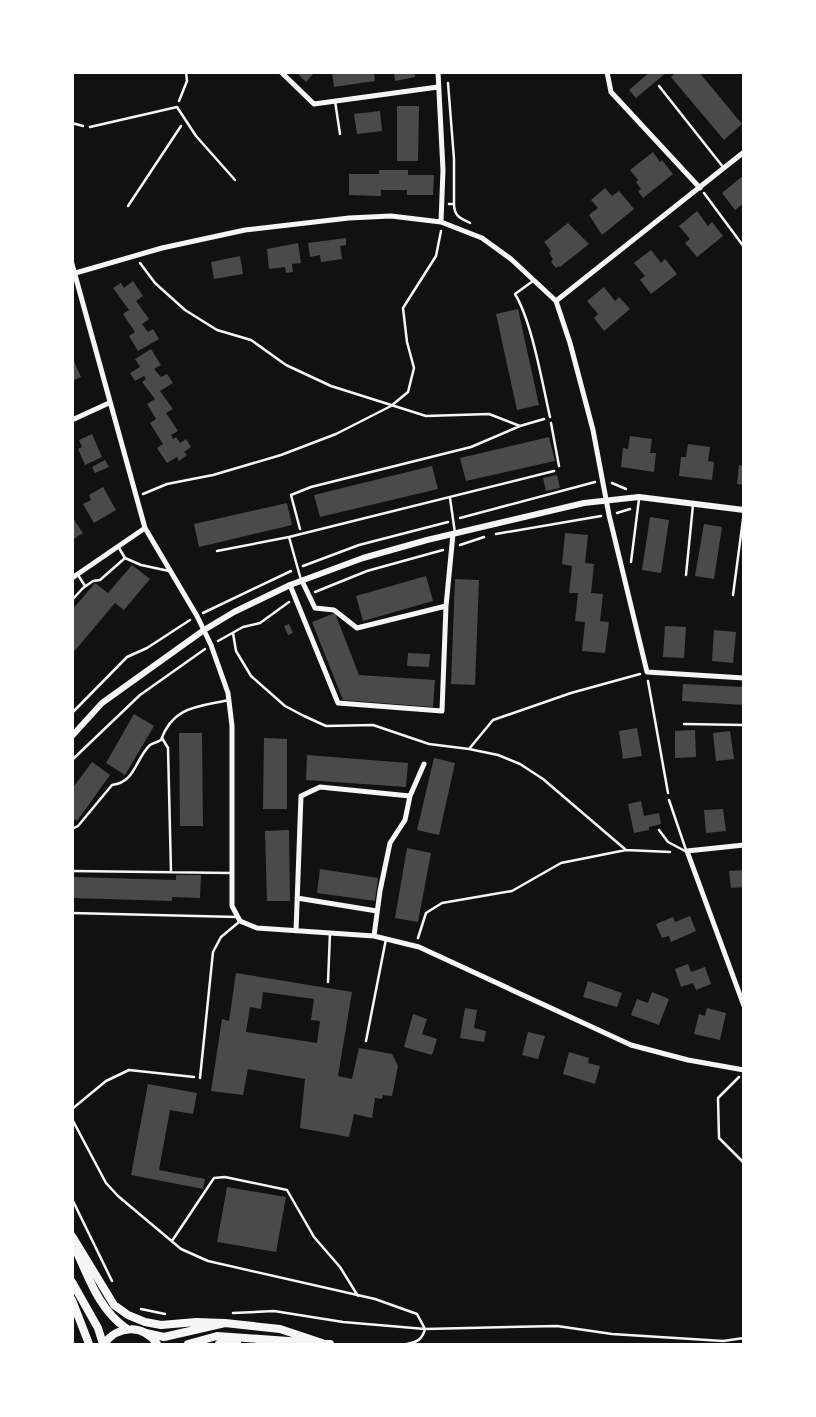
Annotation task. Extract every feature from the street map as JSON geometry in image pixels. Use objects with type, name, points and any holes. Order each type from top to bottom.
[{"type":"main road","points":[[72,1236],[114,1305],[145,1322],[161,1325],[196,1322],[225,1323],[280,1329],[326,1344]]},
{"type":"main road","points":[[72,1243],[104,1309],[114,1321],[127,1329],[164,1337],[225,1323]]},
{"type":"main road","points":[[72,1282],[98,1328],[103,1344],[109,1338],[127,1329]]},
{"type":"main road","points":[[72,1300],[89,1344]]},
{"type":"main road","points":[[146,1333],[157,1344]]},
{"type":"main road","points":[[188,1344],[217,1336],[257,1342]]},
{"type":"main road","points":[[219,1344],[257,1342],[326,1344]]},
{"type":"street","points":[[281,72],[314,104],[438,87]]},
{"type":"street","points":[[438,72],[443,170],[441,222]]},
{"type":"street","points":[[607,72],[611,92],[700,188]]},
{"type":"street","points":[[556,301],[744,152]]},
{"type":"street","points":[[74,274],[134,256],[254,228],[391,216],[441,222],[482,238],[534,280],[556,301],[570,343],[593,430],[609,515],[647,672],[744,678]]},
{"type":"street","points":[[72,264],[144,528],[212,645],[229,700],[232,726],[232,906],[239,919],[257,928],[374,936],[415,946],[631,1045],[688,1060],[744,1071]]},
{"type":"street","points":[[72,420],[109,403]]},
{"type":"street","points":[[72,736],[102,703],[204,630],[234,612],[290,585],[364,558],[454,533],[577,504],[606,500],[639,497],[744,511]]},
{"type":"street","points":[[72,578],[119,548],[144,528]]},
{"type":"street","points":[[290,585],[338,703],[442,711],[446,606],[454,533]]},
{"type":"street","points":[[302,581],[315,608],[334,610],[357,628],[446,606]]},
{"type":"street","points":[[374,936],[390,843],[405,820],[410,796],[424,764]]},
{"type":"street","points":[[296,931],[302,796],[320,787],[410,796]]},
{"type":"street","points":[[744,845],[687,851],[744,1006]]},
{"type":"street","points":[[297,898],[377,911]]},
{"type":"lane","points":[[659,86],[724,168]]},
{"type":"lane","points":[[335,101],[340,134]]},
{"type":"lane","points":[[90,127],[177,107],[196,136],[235,180]]},
{"type":"lane","points":[[534,280],[515,294],[521,304],[528,325],[550,417]]},
{"type":"lane","points":[[217,551],[301,534],[554,471]]},
{"type":"lane","points":[[631,562],[639,497]]},
{"type":"lane","points":[[450,498],[454,533]]},
{"type":"lane","points":[[686,575],[694,504]]},
{"type":"lane","points":[[733,594],[744,511]]},
{"type":"lane","points":[[288,537],[302,581]]},
{"type":"lane","points":[[119,548],[125,558],[141,565],[170,572]]},
{"type":"lane","points":[[72,600],[85,586],[93,580],[100,580],[125,558]]},
{"type":"lane","points":[[78,575],[85,586]]},
{"type":"lane","points":[[72,829],[78,826],[112,785],[121,784],[130,778],[150,746],[162,738],[166,725],[183,710],[229,700]]},
{"type":"lane","points":[[684,724],[744,726]]},
{"type":"lane","points":[[162,738],[168,748],[171,872]]},
{"type":"lane","points":[[669,800],[687,851]]},
{"type":"lane","points":[[659,830],[668,842],[687,851]]},
{"type":"lane","points":[[72,871],[232,873]]},
{"type":"lane","points":[[72,913],[239,919]]},
{"type":"lane","points":[[200,1078],[213,952],[221,936],[239,919]]},
{"type":"lane","points":[[328,982],[330,933]]},
{"type":"lane","points":[[366,1041],[386,939]]},
{"type":"path","points":[[177,107],[187,81],[186,72]]},
{"type":"path","points":[[448,81],[454,160],[454,204]]},
{"type":"path","points":[[128,206],[185,120]]},
{"type":"path","points":[[72,124],[90,127]]},
{"type":"path","points":[[700,188],[744,247]]},
{"type":"path","points":[[136,496],[168,484],[213,475],[282,455],[336,434],[391,406],[408,392],[414,368],[407,342],[403,308],[436,256],[441,238],[441,222]]},
{"type":"path","points":[[134,256],[155,283],[185,310],[217,330],[251,340],[286,364],[331,386],[426,416],[489,414],[520,426]]},
{"type":"path","points":[[301,534],[291,495],[311,486],[471,447],[520,426],[550,417],[559,466],[554,471]]},
{"type":"path","points":[[609,515],[638,508]]},
{"type":"path","points":[[233,633],[236,651],[251,676],[285,706],[326,726],[373,725],[429,744],[469,748],[520,764],[544,779],[626,850]]},
{"type":"path","points":[[469,748],[493,720],[571,693],[647,672],[669,800]]},
{"type":"path","points":[[415,946],[426,912],[442,903],[512,891],[561,863],[626,850],[636,852],[687,851]]},
{"type":"path","points":[[72,1109],[106,1081],[129,1070],[200,1078]]},
{"type":"path","points":[[744,1071],[718,1098],[719,1138],[744,1163]]},
{"type":"path","points":[[72,1119],[106,1183],[118,1196],[181,1249],[208,1261],[358,1296],[417,1314],[425,1329],[423,1336],[416,1342],[406,1344]]},
{"type":"path","points":[[172,1241],[214,1178],[225,1177],[287,1190],[314,1237],[340,1267],[358,1296]]},
{"type":"path","points":[[72,1199],[113,1284]]},
{"type":"path","points":[[135,1307],[174,1315],[176,1324]]},
{"type":"path","points":[[232,1313],[274,1311],[343,1322],[425,1329],[557,1326],[612,1334],[723,1341],[744,1338]]},
{"type":"building","points":[[296,72],[315,72],[306,82]]},
{"type":"building","points":[[332,72],[374,72],[375,81],[334,87]]},
{"type":"building","points":[[394,72],[414,72],[415,77],[395,81]]},
{"type":"building","points":[[650,72],[667,72],[636,98],[629,90]]},
{"type":"building","points":[[676,72],[699,72],[742,124],[724,140],[671,77]]},
{"type":"building","points":[[397,106],[419,106],[418,161],[397,161]]},
{"type":"building","points":[[380,111],[382,131],[357,134],[354,114]]},
{"type":"building","points":[[653,152],[660,162],[662,160],[673,174],[643,198],[638,191],[641,189],[636,182],[638,180],[630,170]]},
{"type":"building","points":[[379,170],[408,170],[408,175],[434,175],[433,195],[407,195],[407,190],[381,190],[381,196],[349,195],[349,174],[379,174]]},
{"type":"building","points":[[744,175],[744,203],[735,210],[722,193]]},
{"type":"building","points":[[605,188],[612,196],[619,191],[634,209],[602,235],[589,215],[598,208],[591,200]]},
{"type":"building","points":[[697,211],[708,226],[712,222],[723,236],[697,257],[685,243],[690,239],[679,226]]},
{"type":"building","points":[[568,223],[589,244],[560,267],[556,268],[551,262],[553,259],[549,253],[551,251],[544,242]]},
{"type":"building","points":[[346,238],[346,245],[340,246],[342,259],[321,262],[320,255],[310,257],[308,243]]},
{"type":"building","points":[[298,243],[301,263],[292,264],[293,272],[286,273],[285,267],[269,269],[267,249]]},
{"type":"building","points":[[651,250],[661,263],[665,259],[677,274],[651,294],[640,280],[645,276],[634,263]]},
{"type":"building","points":[[240,256],[243,274],[214,279],[211,262]]},
{"type":"building","points":[[133,281],[143,296],[136,301],[149,319],[142,324],[148,332],[153,329],[159,339],[138,351],[129,336],[135,332],[123,314],[129,310],[113,288],[121,283],[124,288]]},
{"type":"building","points":[[604,287],[615,301],[619,297],[630,309],[604,331],[594,318],[598,314],[587,301]]},
{"type":"building","points":[[518,309],[539,405],[517,410],[496,314]]},
{"type":"building","points":[[151,349],[161,365],[154,369],[161,377],[167,374],[173,383],[160,391],[173,409],[166,413],[178,431],[171,435],[173,439],[176,437],[180,443],[186,439],[191,447],[184,452],[187,455],[179,461],[177,457],[167,463],[157,448],[163,444],[150,423],[156,419],[147,404],[155,399],[142,382],[146,379],[144,376],[135,381],[130,373],[140,367],[135,359]]},
{"type":"building","points":[[72,357],[81,377],[72,381]]},
{"type":"building","points":[[92,434],[102,457],[85,465],[78,449],[82,447],[79,440]]},
{"type":"building","points":[[630,436],[652,439],[650,453],[656,453],[654,472],[621,467],[623,448],[628,449]]},
{"type":"building","points":[[549,437],[555,461],[466,481],[460,458]]},
{"type":"building","points":[[688,444],[710,447],[708,461],[714,462],[712,480],[679,476],[681,457],[686,457]]},
{"type":"building","points":[[105,460],[109,467],[95,473],[92,467]]},
{"type":"building","points":[[739,465],[744,466],[744,485],[737,484]]},
{"type":"building","points":[[432,466],[438,489],[320,517],[314,495]]},
{"type":"building","points":[[557,475],[560,488],[546,491],[543,478]]},
{"type":"building","points":[[103,487],[116,510],[94,523],[83,504],[91,500],[89,495]]},
{"type":"building","points":[[287,503],[292,525],[199,547],[194,524]]},
{"type":"building","points":[[72,517],[83,533],[72,540]]},
{"type":"building","points":[[650,517],[669,520],[661,573],[642,570]]},
{"type":"building","points":[[704,524],[722,527],[714,579],[695,576]]},
{"type":"building","points":[[565,533],[588,535],[585,563],[594,564],[591,593],[603,594],[600,621],[609,622],[605,653],[582,651],[585,622],[575,621],[578,593],[569,593],[572,566],[562,564]]},
{"type":"building","points":[[132,565],[150,579],[124,610],[115,603],[72,654],[72,610],[95,583],[108,593]]},
{"type":"building","points":[[426,576],[433,601],[363,621],[356,596]]},
{"type":"building","points":[[455,579],[479,580],[475,685],[451,684]]},
{"type":"building","points":[[335,613],[359,675],[435,680],[433,707],[343,700],[312,622]]},
{"type":"building","points":[[289,624],[293,633],[288,635],[284,626]]},
{"type":"building","points":[[665,626],[686,627],[684,658],[663,657]]},
{"type":"building","points":[[714,630],[736,632],[733,663],[712,661]]},
{"type":"building","points":[[408,653],[430,654],[429,667],[407,666]]},
{"type":"building","points":[[683,684],[744,687],[744,705],[682,701]]},
{"type":"building","points":[[134,714],[154,726],[125,775],[106,763]]},
{"type":"building","points":[[637,728],[642,756],[623,759],[619,731]]},
{"type":"building","points":[[695,730],[696,757],[675,758],[675,731]]},
{"type":"building","points":[[730,731],[734,759],[716,761],[713,733]]},
{"type":"building","points":[[179,733],[202,733],[203,826],[180,826]]},
{"type":"building","points":[[264,738],[287,739],[287,809],[263,809]]},
{"type":"building","points":[[307,755],[408,763],[406,787],[306,780]]},
{"type":"building","points":[[434,758],[455,763],[439,835],[417,830]]},
{"type":"building","points":[[92,762],[110,775],[77,821],[72,818],[72,789]]},
{"type":"building","points":[[641,801],[644,816],[659,813],[661,824],[649,827],[649,830],[634,833],[628,804]]},
{"type":"building","points":[[723,809],[726,831],[706,833],[704,810]]},
{"type":"building","points":[[289,830],[290,901],[267,901],[265,831]]},
{"type":"building","points":[[407,848],[431,853],[418,922],[395,918]]},
{"type":"building","points":[[320,869],[378,878],[375,901],[317,893]]},
{"type":"building","points":[[744,870],[744,887],[731,888],[729,871]]},
{"type":"building","points":[[176,875],[201,875],[200,898],[172,897],[172,901],[72,898],[72,877],[176,880]]},
{"type":"building","points":[[690,916],[696,931],[671,942],[669,936],[662,938],[656,924],[673,917],[675,922]]},
{"type":"building","points":[[688,964],[691,972],[705,967],[711,984],[696,990],[693,983],[681,987],[675,969]]},
{"type":"building","points":[[236,973],[352,992],[338,1076],[352,1079],[359,1048],[392,1054],[398,1066],[392,1096],[383,1095],[382,1099],[375,1098],[372,1118],[354,1114],[349,1137],[300,1128],[305,1079],[248,1069],[243,1095],[211,1091],[222,1019],[229,1021]],"holes":[[[263,992],[314,999],[311,1020],[320,1021],[317,1043],[246,1032],[250,1007],[261,1009]]]},
{"type":"building","points":[[588,981],[622,993],[617,1007],[583,997]]},
{"type":"building","points":[[652,992],[669,999],[659,1025],[631,1015],[637,999],[648,1003]]},
{"type":"building","points":[[465,1008],[477,1010],[474,1028],[486,1031],[484,1042],[460,1038]]},
{"type":"building","points":[[707,1008],[726,1013],[720,1040],[694,1034],[699,1014],[705,1016]]},
{"type":"building","points":[[413,1014],[427,1019],[422,1034],[437,1039],[432,1055],[404,1047]]},
{"type":"building","points":[[528,1032],[545,1036],[538,1059],[522,1055]]},
{"type":"building","points":[[569,1052],[589,1058],[588,1063],[600,1066],[595,1084],[563,1074]]},
{"type":"building","points":[[148,1084],[197,1093],[193,1114],[170,1110],[159,1170],[205,1179],[203,1189],[131,1175]]},
{"type":"building","points":[[227,1187],[286,1197],[276,1252],[217,1242]]}]
